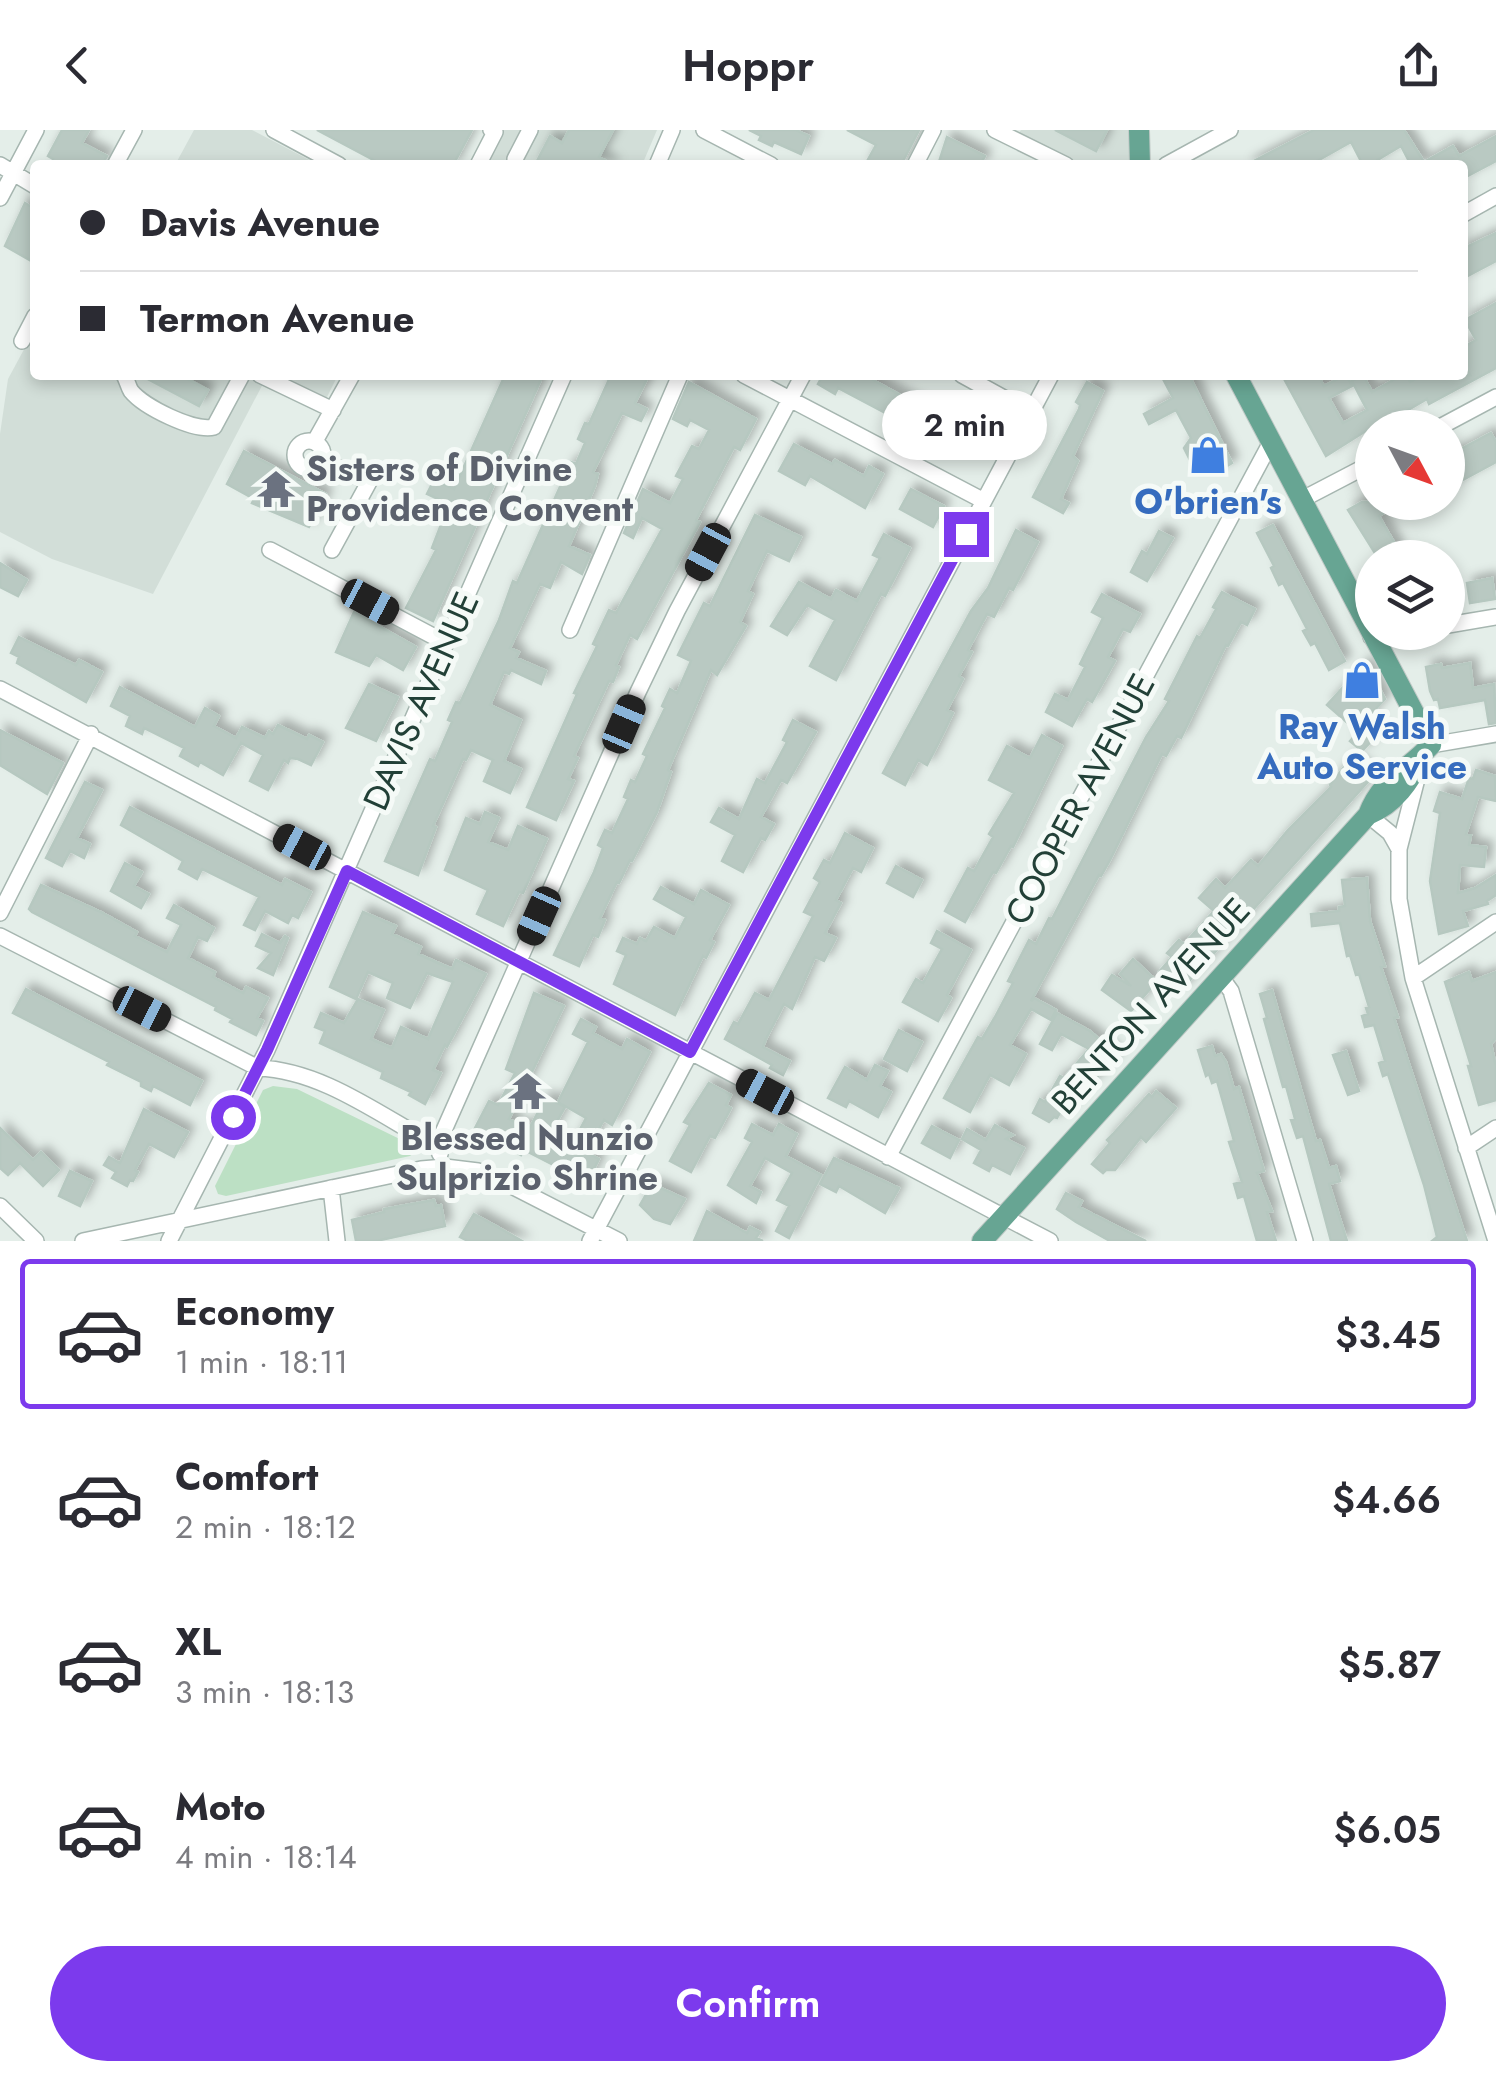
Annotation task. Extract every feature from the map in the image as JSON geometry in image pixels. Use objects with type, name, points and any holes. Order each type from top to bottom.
[{"type":"main road","points":[[1139,130],[1140,160]]},
{"type":"main road","points":[[1239,380],[1355,604]]},
{"type":"main road","points":[[1378,650],[1427,750]]},
{"type":"main road","name":"BENTON AVENUE","points":[[982,1241],[1368,815],[1374,798],[1402,768],[1427,750]]},
{"type":"street","points":[[0,198],[7,168],[36,130]]},
{"type":"street","points":[[118,160],[134,130]]},
{"type":"street","points":[[274,130],[329,160]]},
{"type":"street","points":[[515,159],[530,130]]},
{"type":"street","points":[[659,160],[672,130]]},
{"type":"street","points":[[704,130],[761,160]]},
{"type":"street","points":[[917,160],[933,130]]},
{"type":"street","points":[[994,130],[1017,135],[1058,160]]},
{"type":"street","points":[[1175,160],[1230,130]]},
{"type":"street","points":[[480,160],[493,131]]},
{"type":"street","points":[[7,168],[30,183]]},
{"type":"street","points":[[1468,212],[1496,196]]},
{"type":"street","points":[[22,340],[30,325]]},
{"type":"street","points":[[126,380],[132,392],[185,426],[204,430],[214,428],[238,382]]},
{"type":"street","points":[[270,380],[332,410]]},
{"type":"street","points":[[315,442],[349,380]]},
{"type":"street","name":"DAVIS AVENUE","points":[[168,1241],[258,1068],[562,380]]},
{"type":"street","points":[[570,630],[678,380]]},
{"type":"street","points":[[754,380],[984,501]]},
{"type":"street","points":[[436,1146],[638,692],[800,380]]},
{"type":"street","points":[[971,380],[1031,413]]},
{"type":"street","points":[[593,1235],[1048,380]]},
{"type":"street","points":[[1465,414],[1496,397]]},
{"type":"street","points":[[315,442],[322,450],[322,460],[308,469],[296,461],[294,451],[300,443],[315,442]]},
{"type":"street","name":"COOPER AVENUE","points":[[888,1157],[1271,442]]},
{"type":"street","points":[[322,460],[369,482],[332,550]]},
{"type":"street","points":[[1301,500],[1355,471]]},
{"type":"street","points":[[270,550],[446,643]]},
{"type":"street","points":[[1465,622],[1496,617]]},
{"type":"street","points":[[0,689],[1050,1241]]},
{"type":"street","points":[[0,913],[91,734]]},
{"type":"street","points":[[1495,1236],[1412,978],[1399,899],[1399,850],[1427,750],[1496,734]]},
{"type":"street","points":[[1368,815],[1390,834],[1399,850]]},
{"type":"street","points":[[1412,978],[1496,922]]},
{"type":"street","points":[[0,936],[258,1068],[285,1069],[316,1081],[436,1146],[445,1167]]},
{"type":"street","points":[[1221,976],[1231,991],[1305,1241]]},
{"type":"street","points":[[1466,1148],[1496,1128]]},
{"type":"street","points":[[83,1241],[445,1167],[478,1171],[498,1179],[593,1235],[620,1241]]},
{"type":"street","points":[[331,1188],[336,1241]]},
{"type":"street","points":[[0,1206],[36,1241]]},
{"type":"shaded area","points":[[194,130],[252,130],[309,160],[178,160]]},
{"type":"shaded area","points":[[504,130],[657,130],[644,160],[489,160]]},
{"type":"shaded area","points":[[1021,130],[1139,130],[1140,160],[1055,160],[1013,140]]},
{"type":"shaded area","points":[[30,338],[30,380],[265,380],[153,594],[52,559],[0,532],[0,434],[8,379]]},
{"type":"shaded area","points":[[270,380],[336,380],[323,405]]},
{"type":"green space","points":[[273,1086],[297,1089],[410,1144],[414,1153],[226,1196],[218,1194],[215,1186],[263,1090]]},
{"type":"building","points":[[62,130],[89,130],[82,143],[107,156],[105,160],[52,160],[48,156]]},
{"type":"building","points":[[317,130],[472,130],[456,160],[374,160]]},
{"type":"building","points":[[569,130],[613,130],[599,157],[605,160],[538,160],[550,136],[562,143]]},
{"type":"building","points":[[749,130],[796,130],[809,136],[801,154],[759,140],[761,136]]},
{"type":"building","points":[[847,130],[919,130],[904,160],[868,160],[876,145]]},
{"type":"building","points":[[1055,130],[1107,130],[1096,151]]},
{"type":"building","points":[[1314,130],[1404,130],[1423,160],[1408,160],[1401,146],[1377,160],[1360,160],[1351,142],[1319,160],[1256,160]]},
{"type":"building","points":[[1496,136],[1496,161],[1468,176],[1468,160],[1428,160],[1453,146],[1459,156]]},
{"type":"building","points":[[947,137],[985,156],[983,160],[940,160]]},
{"type":"building","points":[[25,203],[30,206],[30,260],[5,246]]},
{"type":"building","points":[[1496,233],[1496,261],[1468,276],[1468,246]]},
{"type":"building","points":[[1496,303],[1496,368],[1429,404],[1427,399],[1408,410],[1367,410],[1354,380],[1366,380],[1372,392],[1393,380],[1468,380],[1468,345],[1476,340],[1468,318]]},
{"type":"building","points":[[150,380],[189,380],[208,390],[199,406]]},
{"type":"building","points":[[503,380],[541,380],[433,621],[406,608],[436,550],[432,548],[449,504],[427,494],[434,480],[454,489]]},
{"type":"building","points":[[609,380],[646,380],[635,403],[647,409],[641,421],[622,413],[593,472],[598,474],[595,486],[569,546],[590,555],[582,574],[561,562],[550,588],[540,584],[510,648],[519,652],[516,658],[546,671],[541,684],[511,670],[509,674],[504,672],[490,705],[521,720],[504,761],[521,769],[510,793],[484,781],[493,760],[471,750],[463,759],[433,826],[436,827],[418,875],[385,861],[430,759],[435,761],[452,722],[448,720],[499,620],[513,581],[517,583],[571,462],[576,464],[585,443],[578,439],[585,423],[589,424]]},
{"type":"building","points":[[820,380],[873,380],[975,436],[965,455],[838,388],[835,394],[818,384]]},
{"type":"building","points":[[1164,380],[1191,380],[1232,463],[1220,470],[1217,464],[1197,474],[1184,448],[1191,438],[1176,410],[1149,424],[1144,414],[1173,398]]},
{"type":"building","points":[[1285,380],[1321,380],[1324,386],[1336,380],[1349,380],[1352,386],[1329,398],[1343,423],[1355,416],[1355,438],[1326,456]]},
{"type":"building","points":[[689,382],[756,419],[740,450],[734,447],[696,520],[700,522],[637,639],[630,635],[613,682],[609,681],[574,756],[578,758],[568,779],[574,781],[556,820],[527,807],[609,610],[616,613],[662,529],[642,518],[633,538],[624,533],[643,489],[670,503],[683,479],[676,476],[692,446],[699,449],[709,430],[690,420],[687,426],[673,419]]},
{"type":"building","points":[[1087,382],[1103,391],[1073,456],[1078,461],[1061,499],[1069,503],[1063,513],[1033,497],[1079,409],[1076,402]]},
{"type":"building","points":[[1491,433],[1496,442],[1496,462],[1465,479],[1465,447]]},
{"type":"building","points":[[794,444],[864,476],[869,466],[883,474],[865,508],[810,476],[805,485],[779,471]]},
{"type":"building","name":"Sisters of Divine Providence Convent","points":[[244,451],[326,494],[309,527],[252,503],[254,499],[227,484]]},
{"type":"building","points":[[911,489],[944,506],[933,527],[900,509]]},
{"type":"building","points":[[1355,506],[1355,520],[1381,520],[1393,540],[1367,540],[1348,510]]},
{"type":"building","points":[[755,515],[801,537],[789,561],[767,551],[748,591],[753,594],[740,622],[746,626],[717,675],[711,670],[668,770],[671,772],[657,812],[617,882],[600,918],[605,920],[598,937],[593,935],[579,966],[554,955],[594,872],[605,830],[612,833],[628,799],[624,797],[631,780],[635,782],[647,756],[643,754],[665,708],[662,706],[670,689],[677,693],[691,661],[678,655],[704,603],[710,606]]},
{"type":"building","points":[[1273,525],[1345,661],[1329,670],[1315,643],[1311,645],[1303,631],[1307,629],[1283,583],[1279,585],[1257,533]]},
{"type":"building","points":[[1016,530],[1038,542],[994,617],[987,614],[968,650],[972,652],[959,676],[963,679],[947,710],[953,713],[927,765],[918,760],[905,785],[883,773],[971,611],[988,588]]},
{"type":"building","points":[[1159,531],[1173,538],[1147,581],[1131,572],[1142,551],[1147,554]]},
{"type":"building","points":[[884,534],[910,548],[836,680],[810,666],[835,620],[807,605],[787,635],[771,626],[799,582],[831,599],[836,590],[857,601],[880,558],[873,555]]},
{"type":"building","points":[[0,563],[27,580],[18,596],[0,587]]},
{"type":"building","points":[[1492,578],[1495,599],[1470,603],[1467,583]]},
{"type":"building","points":[[1222,592],[1255,609],[1247,625],[1241,622],[1226,645],[1181,738],[1177,736],[1166,756],[1162,754],[1110,860],[1031,1001],[1034,998],[1056,1010],[1051,1020],[1031,1009],[1010,1045],[1026,1054],[1009,1085],[990,1075],[970,1112],[944,1098],[978,1037],[982,1039],[995,1017],[1029,940],[1036,944],[1049,918],[1052,919],[1146,737],[1169,701],[1165,699]]},
{"type":"building","points":[[1102,594],[1140,614],[1130,632],[1123,629],[1108,657],[1115,661],[1092,702],[1087,699],[1072,726],[1046,712],[1055,694],[1068,700],[1085,667],[1080,664],[1103,618],[1092,612]]},
{"type":"building","points":[[354,612],[416,647],[403,670],[376,655],[369,666],[336,652]]},
{"type":"building","points":[[19,637],[76,665],[79,660],[102,672],[86,702],[17,663],[19,657],[11,653]]},
{"type":"building","name":"Ray Walsh Auto Service","points":[[1366,662],[1385,699],[1367,718],[1376,727],[1377,735],[1362,751],[1350,741],[1358,732],[1327,705]]},
{"type":"building","points":[[1470,663],[1473,688],[1494,684],[1496,723],[1489,724],[1485,700],[1440,708],[1430,691],[1426,667]]},
{"type":"building","points":[[369,684],[398,697],[376,741],[346,728]]},
{"type":"building","points":[[120,687],[195,727],[205,708],[219,716],[214,726],[236,738],[242,727],[265,738],[278,725],[323,742],[311,765],[298,759],[290,758],[288,763],[284,760],[268,790],[250,781],[263,755],[241,743],[223,775],[180,756],[184,748],[144,728],[142,734],[126,726],[130,716],[111,706]]},
{"type":"building","points":[[793,720],[816,732],[787,783],[781,780],[761,817],[774,824],[765,840],[761,838],[743,872],[722,861],[735,835],[711,822],[719,808],[739,819],[757,779],[765,783],[787,742],[783,740]]},
{"type":"building","points":[[0,730],[63,763],[47,794],[0,765]]},
{"type":"building","points":[[1042,735],[1062,746],[1013,847],[993,872],[965,922],[945,911],[968,868],[974,871],[993,837],[989,834],[1014,793],[989,780],[1007,746],[1030,758]]},
{"type":"building","points":[[1352,757],[1373,776],[1180,991],[1159,972],[1172,957],[1167,953],[1179,940],[1184,944],[1214,911],[1199,898],[1216,879],[1225,888],[1251,860],[1258,866],[1331,787]]},
{"type":"building","points":[[1476,770],[1495,776],[1496,801],[1478,797],[1466,834],[1471,835],[1469,845],[1486,847],[1484,867],[1460,865],[1458,893],[1496,875],[1496,895],[1488,904],[1463,911],[1468,926],[1439,934],[1430,881],[1440,813],[1434,811],[1440,792],[1462,799]]},
{"type":"building","points":[[85,782],[102,790],[77,838],[90,844],[84,858],[70,851],[62,866],[46,858]]},
{"type":"building","points":[[130,807],[282,885],[285,879],[311,892],[298,918],[292,915],[288,923],[265,911],[255,930],[244,925],[259,897],[202,869],[197,879],[179,869],[183,861],[121,825]]},
{"type":"building","points":[[485,812],[499,818],[488,842],[508,850],[518,826],[547,839],[503,926],[477,914],[488,890],[445,870],[466,818],[480,824]]},
{"type":"building","points":[[845,833],[873,848],[861,872],[853,868],[836,900],[841,903],[825,933],[836,938],[824,961],[815,957],[792,1009],[784,1004],[766,1039],[763,1047],[790,1061],[783,1075],[725,1039],[755,993],[769,1000],[813,916],[804,912],[820,882],[814,878],[824,860],[830,863]]},
{"type":"building","points":[[125,863],[142,872],[134,886],[149,894],[141,908],[111,891]]},
{"type":"building","points":[[896,866],[922,880],[913,897],[887,883]]},
{"type":"building","points":[[1367,878],[1370,921],[1398,1017],[1394,1018],[1467,1241],[1432,1241],[1437,1237],[1424,1185],[1388,1074],[1383,1076],[1379,1063],[1385,1061],[1374,1025],[1365,1027],[1362,1016],[1368,1014],[1369,1007],[1359,974],[1356,975],[1350,955],[1347,956],[1340,923],[1312,926],[1311,914],[1339,911],[1339,907],[1345,906],[1342,880]]},
{"type":"building","points":[[41,885],[101,912],[167,952],[181,925],[167,918],[174,905],[214,928],[207,941],[198,937],[188,958],[243,993],[246,987],[268,998],[257,1018],[263,1021],[256,1035],[230,1022],[232,1019],[216,1007],[32,912],[29,909]]},
{"type":"building","points":[[661,887],[694,904],[701,890],[729,905],[675,1015],[614,984],[626,955],[617,951],[623,938],[637,944],[640,938],[646,941],[654,927],[675,938],[686,917],[654,899]]},
{"type":"building","points":[[363,912],[396,926],[392,934],[421,947],[418,954],[452,969],[456,960],[486,974],[433,1070],[441,1073],[425,1104],[409,1095],[411,1092],[381,1078],[383,1072],[320,1043],[325,1031],[315,1027],[321,1013],[344,1023],[358,999],[384,1010],[371,1039],[392,1048],[401,1027],[428,1039],[453,982],[427,973],[410,1008],[387,998],[393,983],[368,972],[356,999],[330,987]]},
{"type":"building","points":[[937,931],[971,950],[938,1021],[903,1002],[916,979],[923,983],[942,949],[931,943]]},
{"type":"building","points":[[262,934],[280,943],[285,936],[288,938],[273,975],[258,968],[271,953],[256,946]]},
{"type":"building","points":[[1133,959],[1157,981],[1131,1011],[1102,990],[1112,975],[1131,986],[1120,974]]},
{"type":"building","points":[[1469,972],[1472,981],[1496,972],[1496,1038],[1491,1044],[1496,1100],[1479,1105],[1445,982]]},
{"type":"building","points":[[26,989],[202,1081],[190,1105],[153,1086],[151,1091],[141,1086],[141,1082],[107,1065],[109,1062],[13,1013]]},
{"type":"building","points":[[1272,990],[1316,1141],[1320,1140],[1329,1168],[1336,1166],[1340,1181],[1329,1184],[1347,1241],[1331,1241],[1303,1136],[1297,1138],[1291,1120],[1295,1119],[1260,994]]},
{"type":"building","points":[[534,993],[564,1006],[509,1119],[529,1129],[546,1097],[565,1107],[549,1136],[571,1146],[586,1118],[558,1102],[588,1042],[573,1034],[581,1019],[596,1027],[593,1033],[622,1049],[627,1039],[650,1052],[612,1125],[604,1120],[586,1152],[599,1159],[587,1182],[524,1150],[521,1155],[474,1130],[489,1101],[498,1105],[515,1073],[506,1069]]},
{"type":"building","points":[[1057,1013],[1090,1031],[1117,1055],[1090,1085],[1087,1082],[1072,1106],[1066,1102],[1057,1118],[1049,1122],[1033,1113],[1040,1099],[1045,1102],[1060,1076],[1064,1078],[1089,1049],[1061,1034],[1052,1050],[1040,1044]]},
{"type":"building","points":[[899,1030],[922,1042],[907,1071],[884,1059]]},
{"type":"building","points":[[1212,1046],[1215,1056],[1221,1054],[1226,1062],[1234,1089],[1239,1087],[1264,1171],[1257,1173],[1272,1211],[1267,1212],[1276,1241],[1257,1241],[1244,1196],[1238,1198],[1234,1184],[1242,1182],[1229,1142],[1234,1141],[1217,1081],[1212,1083],[1209,1074],[1206,1076],[1198,1050]]},
{"type":"building","points":[[1346,1051],[1359,1091],[1348,1095],[1333,1055]]},
{"type":"building","points":[[875,1065],[888,1071],[880,1086],[891,1092],[878,1117],[849,1101],[846,1107],[828,1098],[845,1067],[867,1080]]},
{"type":"building","points":[[709,1083],[731,1095],[726,1105],[731,1108],[691,1172],[670,1161],[690,1125],[684,1122]]},
{"type":"building","points":[[1156,1091],[1176,1108],[1146,1142],[1141,1137],[1115,1170],[1103,1173],[1092,1164],[1110,1143],[1107,1140]]},
{"type":"building","points":[[144,1109],[188,1132],[174,1157],[149,1144],[135,1170],[138,1172],[127,1186],[112,1178],[116,1172],[104,1165],[109,1157],[120,1163]]},
{"type":"building","points":[[752,1124],[773,1135],[779,1124],[797,1134],[786,1156],[821,1175],[789,1238],[776,1231],[789,1206],[777,1200],[792,1173],[765,1158],[750,1186],[761,1192],[756,1203],[728,1185],[752,1142],[745,1138]]},
{"type":"building","points":[[995,1125],[1013,1135],[1006,1139],[1024,1148],[1010,1174],[992,1165],[989,1171],[974,1163],[981,1150],[962,1139],[967,1129],[986,1140]]},
{"type":"building","points":[[932,1126],[959,1140],[950,1158],[922,1143]]},
{"type":"building","points":[[0,1128],[33,1160],[41,1152],[59,1170],[43,1186],[20,1163],[8,1175],[0,1168]]},
{"type":"building","points":[[834,1158],[899,1188],[885,1213],[839,1186],[836,1192],[820,1184]]},
{"type":"building","points":[[70,1171],[92,1181],[80,1206],[59,1196]]},
{"type":"building","points":[[652,1184],[685,1199],[670,1224],[654,1219],[640,1205]]},
{"type":"building","points":[[1066,1193],[1082,1201],[1079,1207],[1146,1241],[1110,1241],[1076,1222],[1057,1209]]},
{"type":"building","points":[[434,1200],[436,1206],[441,1205],[445,1226],[376,1241],[356,1241],[352,1220],[384,1209]]},
{"type":"building","points":[[707,1211],[747,1233],[750,1227],[760,1232],[756,1238],[763,1241],[694,1241]]},
{"type":"building","points":[[474,1214],[522,1241],[468,1241],[460,1237]]},
{"type":"place","name":"O'brien's","points":[[1208,455]]},
{"type":"place","name":"Sisters of Divine Providence Convent","points":[[276,489]]},
{"type":"place","name":"Ray Walsh Auto Service","points":[[1362,680]]},
{"type":"place","name":"Blessed Nunzio Sulprizio Shrine","points":[[527,1091]]},
{"type":"route","points":[[233,1117],[347,871],[690,1052],[966,534]]}]
